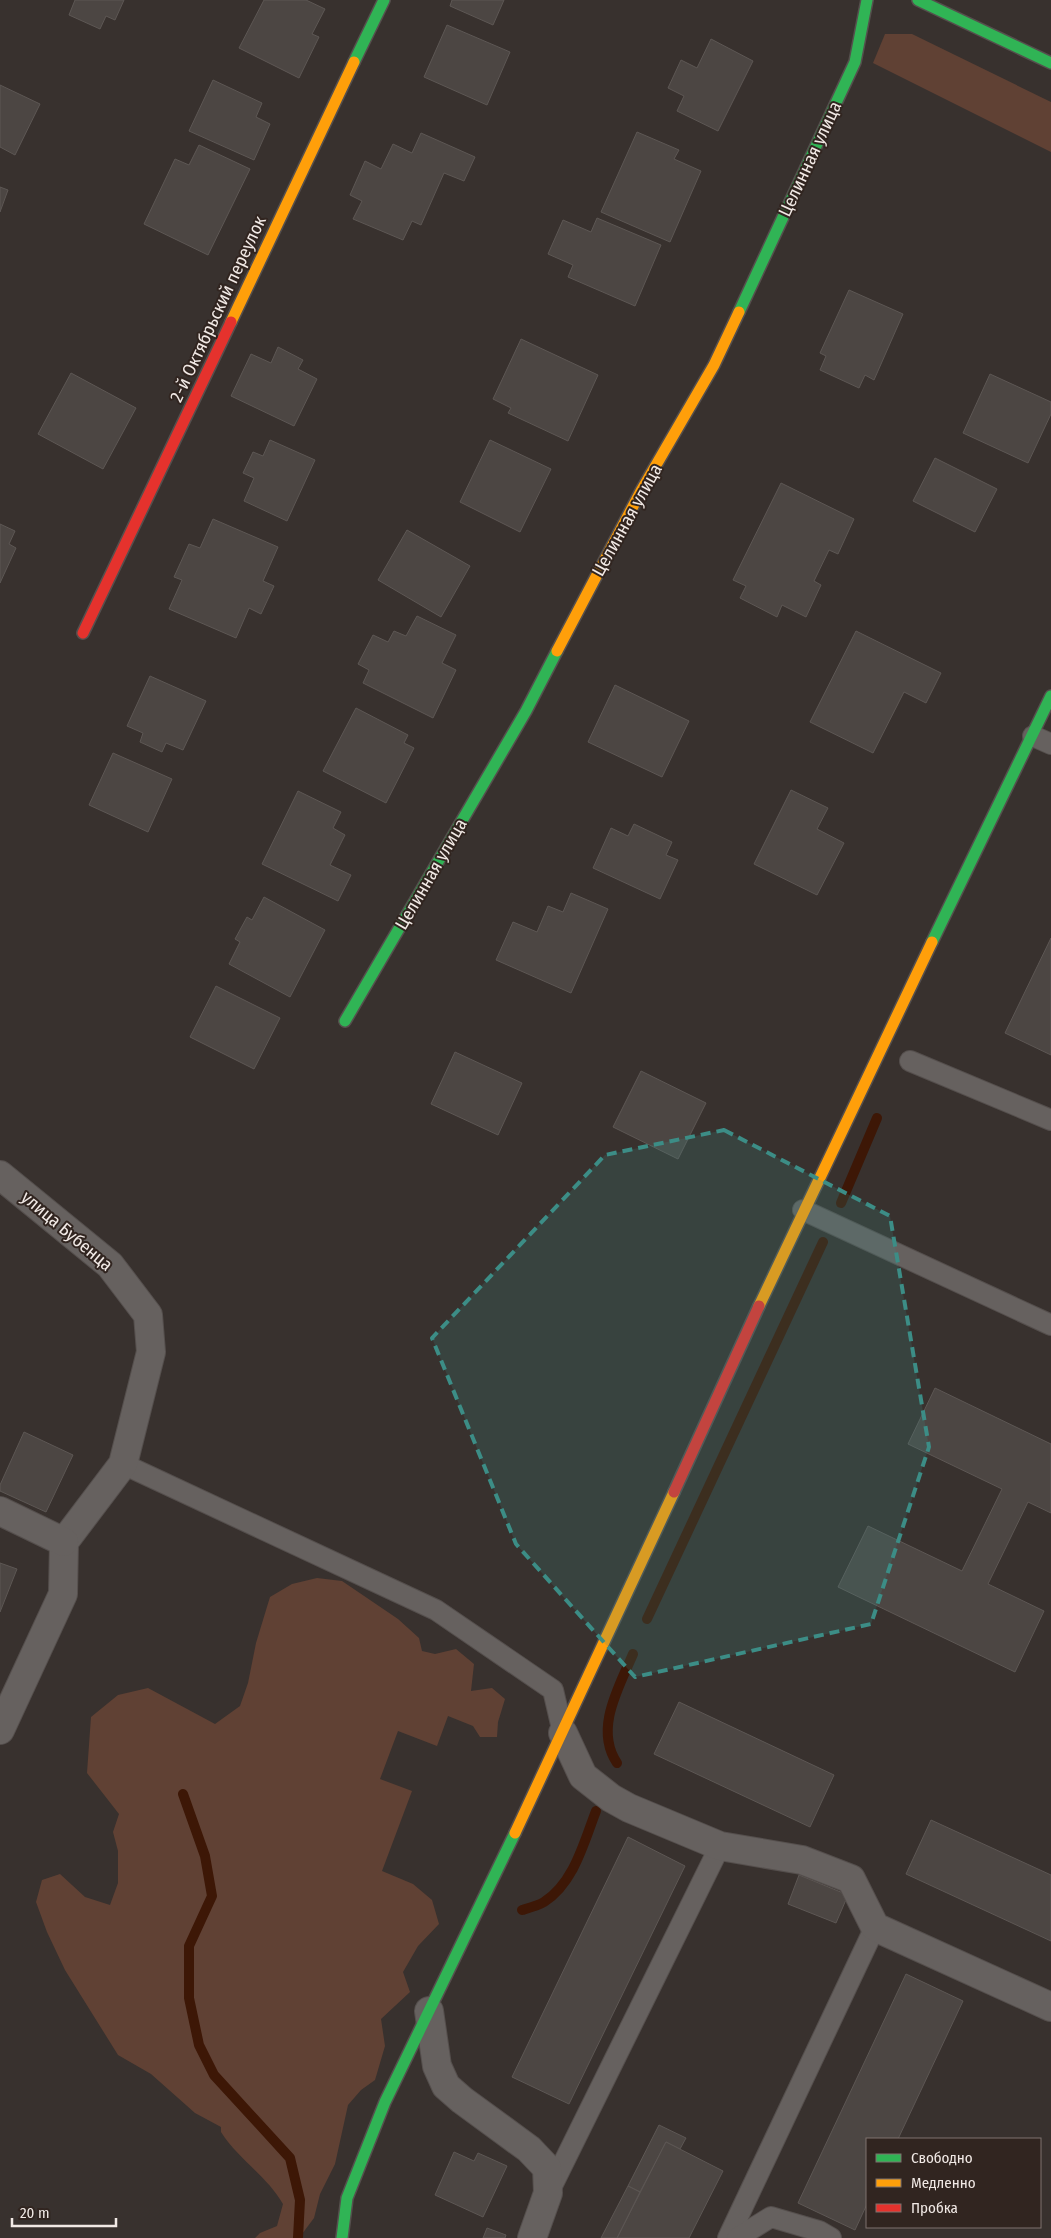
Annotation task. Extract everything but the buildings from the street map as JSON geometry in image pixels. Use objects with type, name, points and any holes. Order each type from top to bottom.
[{"type":"street","name":"2-й Октябрьский переулок","points":[[83,633],[384,0]]},
{"type":"street","name":"Целинная улица","points":[[345,1021],[526,711],[641,491],[714,364],[855,62],[867,0]]},
{"type":"street","points":[[918,0],[1051,63]]},
{"type":"street","points":[[342,2238],[347,2198],[386,2102],[563,1733],[803,1210],[1042,740],[1051,696]]},
{"type":"street","name":"улица Бубенца","points":[[0,1175],[110,1265],[148,1315],[151,1352],[123,1464]]},
{"type":"street","points":[[0,1730],[63,1594],[64,1542],[123,1464]]},
{"type":"street","points":[[0,1511],[64,1542]]},
{"type":"street","points":[[563,1733],[583,1776],[611,1798],[720,1846],[802,1860],[851,1878],[875,1927],[1051,2007]]},
{"type":"street","points":[[429,2012],[437,2066],[446,2086],[529,2149],[547,2168],[548,2194],[532,2238]]},
{"type":"lane","points":[[910,1061],[1051,1120]]},
{"type":"lane","points":[[803,1210],[1051,1325]]},
{"type":"lane","points":[[123,1464],[436,1610],[553,1690],[563,1733]]},
{"type":"lane","points":[[548,2194],[720,1846]]},
{"type":"lane","points":[[728,2238],[875,1927]]},
{"type":"lane","points":[[737,2238],[771,2217],[819,2231],[831,2238]]},
{"type":"highlighted area","points":[[724,1130],[890,1216],[929,1447],[871,1624],[635,1677],[516,1544],[432,1338],[605,1155]]},
{"type":"shaded area","points":[[885,34],[912,34],[1051,102],[1051,152],[873,63]]},
{"type":"shaded area","points":[[317,1578],[342,1581],[398,1619],[419,1638],[422,1651],[435,1654],[456,1649],[474,1664],[471,1691],[492,1688],[505,1699],[498,1722],[497,1737],[480,1737],[473,1726],[448,1716],[437,1746],[398,1731],[380,1779],[412,1791],[382,1871],[413,1884],[432,1900],[439,1924],[418,1946],[403,1972],[410,1992],[381,2019],[385,2046],[375,2080],[361,2090],[348,2105],[335,2164],[320,2194],[314,2218],[299,2238],[255,2238],[260,2233],[277,2226],[283,2204],[269,2185],[228,2142],[221,2132],[221,2127],[195,2113],[151,2074],[118,2055],[65,1970],[47,1932],[36,1902],[42,1880],[60,1874],[85,1897],[110,1905],[118,1883],[118,1851],[113,1832],[119,1814],[87,1773],[91,1717],[118,1695],[148,1688],[215,1724],[240,1706],[248,1683],[256,1643],[270,1597],[292,1584]]},
{"type":"waterway","points":[[841,1203],[877,1118]]},
{"type":"waterway","points":[[647,1619],[823,1242]]},
{"type":"waterway","points":[[617,1763],[611,1750],[608,1722],[616,1694],[633,1654]]},
{"type":"waterway","points":[[183,1794],[205,1856],[212,1896],[189,1946],[189,1998],[199,2045],[214,2075],[290,2158],[300,2200],[298,2238]]},
{"type":"waterway","points":[[522,1910],[544,1902],[563,1884],[577,1861],[596,1811]]},
{"type":"traffic: fast","points":[[354,62],[384,0]]},
{"type":"traffic: fast","points":[[739,312],[855,62],[867,0]]},
{"type":"traffic: fast","points":[[918,0],[1051,63]]},
{"type":"traffic: fast","points":[[345,1021],[526,711],[557,651]]},
{"type":"traffic: fast","points":[[932,942],[1051,696]]},
{"type":"traffic: fast","points":[[342,2238],[347,2198],[385,2102],[515,1833]]},
{"type":"traffic: slow","points":[[231,322],[354,62]]},
{"type":"traffic: slow","points":[[557,651],[641,491],[714,365],[739,312]]},
{"type":"traffic: slow","points":[[759,1306],[932,942]]},
{"type":"traffic: slow","points":[[515,1833],[674,1492]]},
{"type":"traffic: jam","points":[[83,633],[231,322]]},
{"type":"traffic: jam","points":[[674,1492],[759,1306]]}]
